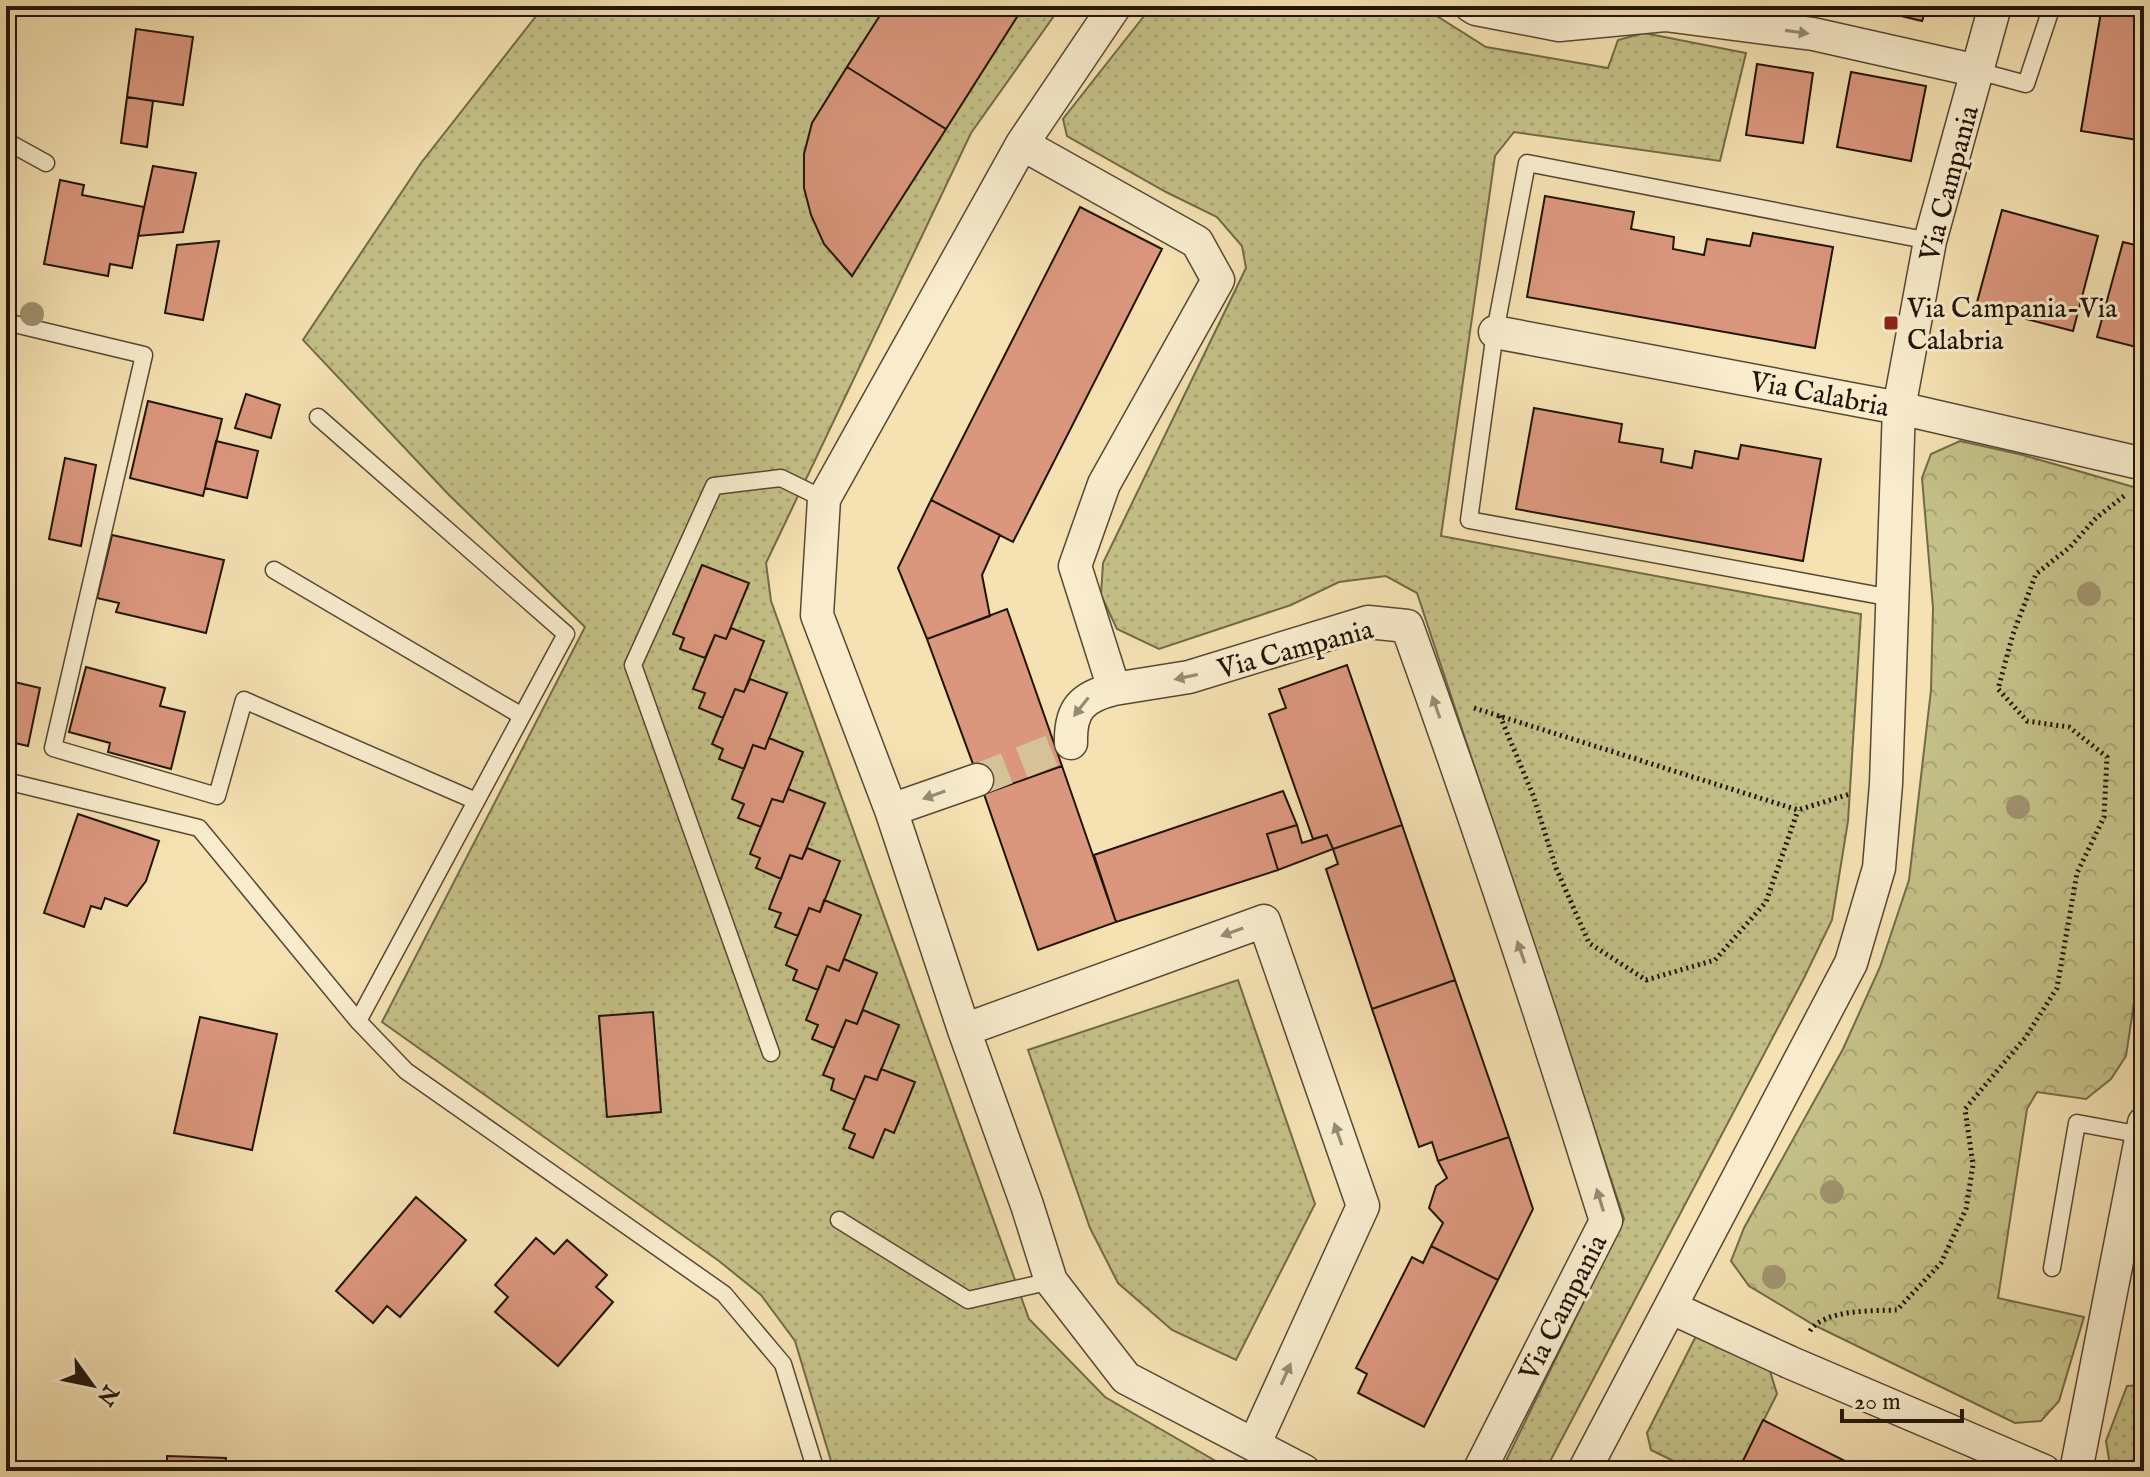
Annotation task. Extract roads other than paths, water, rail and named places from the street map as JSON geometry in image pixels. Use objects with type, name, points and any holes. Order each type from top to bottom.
[{"type":"street","points":[[1115,6],[1022,144],[824,499],[817,615],[891,810],[1051,1281],[1126,1378],[1304,1471]]},
{"type":"street","name":"Via Campania","points":[[1471,6],[1559,25],[1665,15],[1813,34],[1978,71]]},
{"type":"street","name":"Via Campania","points":[[1584,1471],[1851,963],[1879,868],[1886,784],[1899,408],[1930,241],[1995,6]]},
{"type":"street","points":[[1022,144],[1197,242],[1218,280],[1104,484],[1075,566],[1114,689],[1090,695],[1070,721],[1071,743]]},
{"type":"street","name":"Via Calabria","points":[[1495,332],[1899,408],[2144,464]]},
{"type":"street","name":"Via Campania","points":[[1114,689],[1189,677],[1368,622],[1407,626],[1546,1025],[1606,1221],[1479,1471]]},
{"type":"street","points":[[891,810],[977,780]]},
{"type":"street","points":[[964,1030],[1264,921],[1363,1206],[1254,1445]]},
{"type":"street","points":[[2076,1471],[2143,1129]]},
{"type":"street","points":[[1672,1308],[1789,1362],[2044,1471]]},
{"type":"lane","points":[[1978,71],[2026,84],[2052,6]]},
{"type":"lane","points":[[6,141],[46,163]]},
{"type":"lane","points":[[1892,598],[1469,520],[1495,332],[1527,163],[1930,241]]},
{"type":"lane","points":[[6,322],[144,355],[53,748],[217,796],[244,700],[476,801]]},
{"type":"lane","points":[[318,417],[566,634],[358,1021]]},
{"type":"lane","points":[[771,1053],[633,665],[714,486],[781,478],[824,499]]},
{"type":"lane","points":[[274,570],[522,716]]},
{"type":"lane","points":[[6,781],[199,828],[358,1021],[406,1071],[724,1294],[783,1364],[816,1471]]},
{"type":"lane","points":[[2052,1268],[2077,1123],[2143,1129]]},
{"type":"lane","points":[[839,1220],[968,1300],[1051,1281]]},
{"type":"tunnel","points":[[977,780],[1071,743]]},
{"type":"place","name":"Via Campania-Via Calabria","points":[[1891,323]]}]
